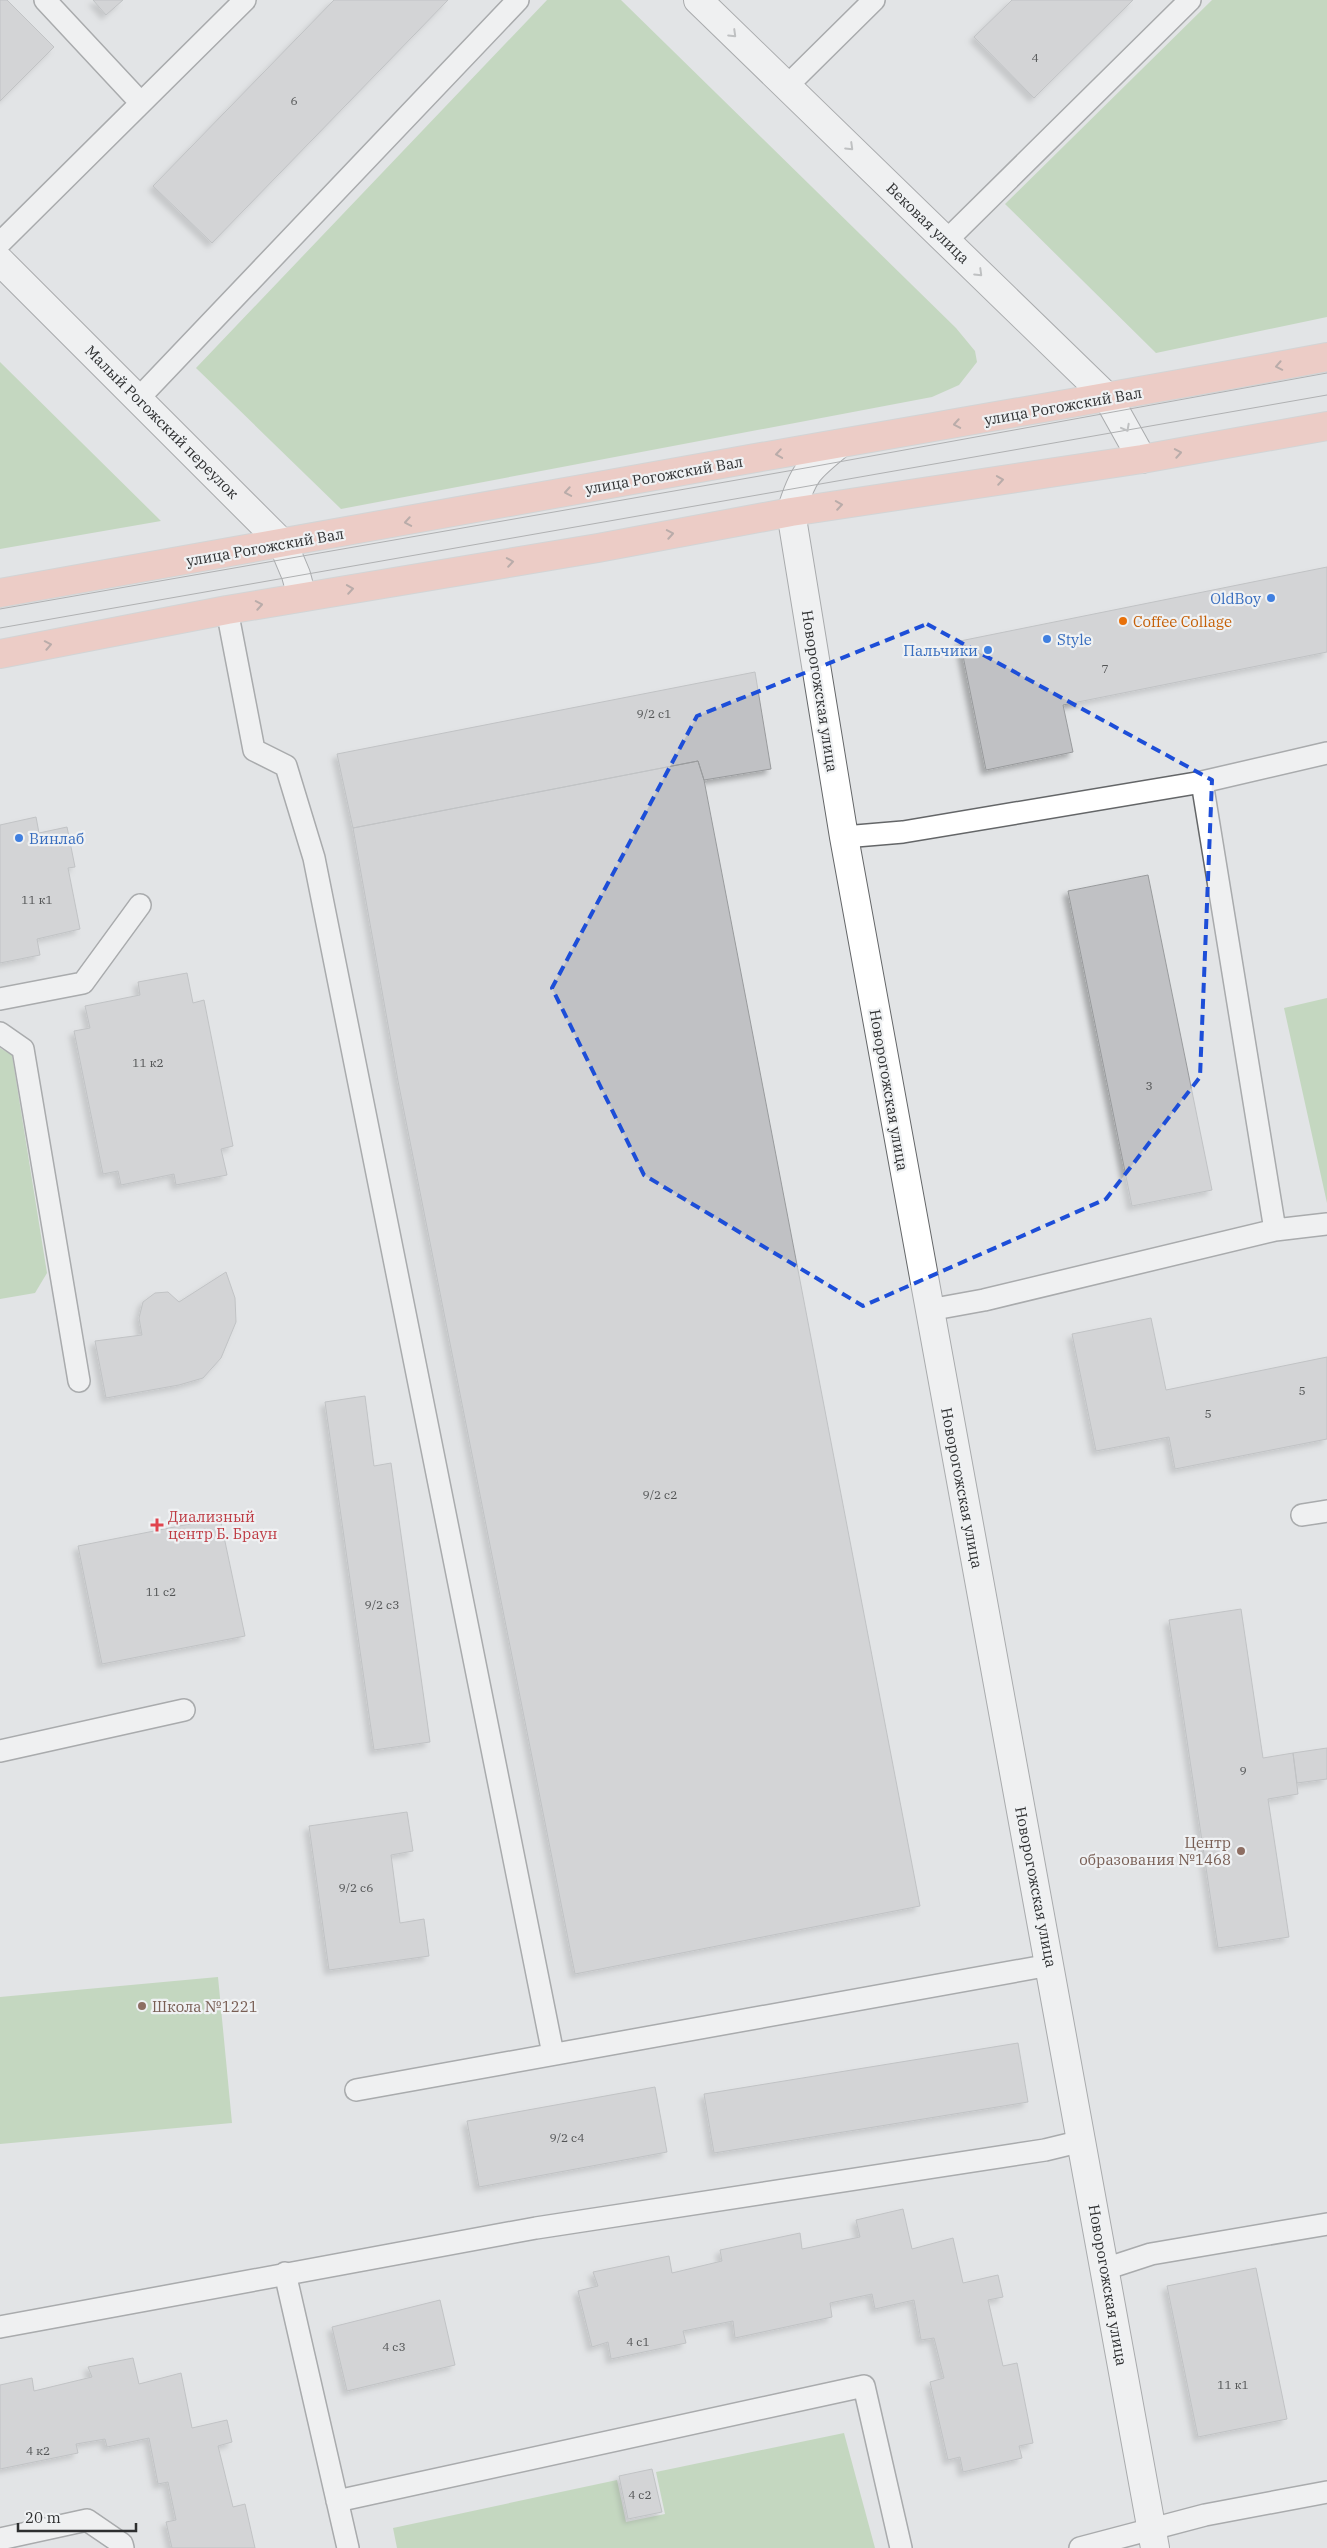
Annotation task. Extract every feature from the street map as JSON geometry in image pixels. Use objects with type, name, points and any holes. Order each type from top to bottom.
[{"type":"main road","name":"улица Рогожский Вал","points":[[0,592],[283,544],[839,444],[1108,398],[1327,357]]},
{"type":"main road","points":[[0,654],[227,610],[598,548],[791,512],[1142,459],[1327,426]]},
{"type":"street","name":"Вековая улица","points":[[698,0],[1108,398],[1117,410],[1142,459]]},
{"type":"street","name":"Малый Рогожский переулок","points":[[0,261],[283,544],[296,575],[302,597]]},
{"type":"street","name":"Новорогожская улица","points":[[839,444],[811,467],[799,486],[791,512],[844,837],[928,1310],[1050,1965],[1153,2538]]},
{"type":"lane","points":[[45,0],[141,104]]},
{"type":"lane","points":[[0,243],[245,0]]},
{"type":"lane","points":[[138,398],[518,0]]},
{"type":"lane","points":[[787,86],[874,0]]},
{"type":"lane","points":[[946,241],[1190,0]]},
{"type":"lane","points":[[227,610],[254,750],[286,766],[314,858],[553,2054]]},
{"type":"lane","points":[[844,837],[903,832],[1202,782],[1327,753]]},
{"type":"lane","points":[[1202,782],[1275,1230]]},
{"type":"lane","points":[[0,999],[83,983],[140,905]]},
{"type":"lane","points":[[0,1033],[23,1049],[80,1381]]},
{"type":"lane","points":[[928,1310],[984,1300],[1275,1230],[1327,1224]]},
{"type":"lane","points":[[1302,1516],[1327,1511]]},
{"type":"lane","points":[[0,1751],[184,1710]]},
{"type":"lane","points":[[356,2090],[1050,1965]]},
{"type":"lane","points":[[0,2327],[285,2272],[536,2228],[1045,2150],[1082,2141]]},
{"type":"lane","points":[[1104,2269],[1151,2254],[1327,2224]]},
{"type":"lane","points":[[285,2272],[348,2548]]},
{"type":"lane","points":[[337,2501],[864,2386],[901,2548]]},
{"type":"lane","points":[[1080,2548],[1153,2538],[1205,2516],[1327,2492]]},
{"type":"lane","points":[[0,2539],[87,2520],[122,2544],[123,2548]]},
{"type":"highlighted area","points":[[927,624],[1212,780],[1200,1077],[1106,1199],[863,1306],[644,1175],[552,988],[697,716]]},
{"type":"green space","points":[[547,0],[621,0],[956,328],[975,351],[977,362],[959,385],[932,397],[341,509],[196,368]]},
{"type":"green space","points":[[1212,0],[1327,0],[1327,317],[1156,353],[1005,204]]},
{"type":"green space","points":[[0,362],[161,521],[0,549]]},
{"type":"green space","points":[[1327,998],[1327,1203],[1284,1008]]},
{"type":"green space","points":[[0,1048],[12,1055],[47,1273],[35,1293],[0,1299]]},
{"type":"green space","points":[[218,1977],[232,2123],[0,2144],[0,1997]]},
{"type":"green space","points":[[844,2433],[875,2548],[397,2548],[393,2528],[617,2480],[626,2522],[665,2514],[656,2472]]},
{"type":"building","points":[[0,0],[7,0],[54,47],[0,101]]},
{"type":"building","points":[[93,0],[123,0],[106,15]]},
{"type":"building","points":[[334,0],[448,0],[212,243],[153,186]]},
{"type":"building","points":[[1012,0],[1133,0],[1034,98],[974,37]]},
{"type":"building","points":[[1327,567],[1327,652],[1063,705],[1073,752],[986,770],[960,641]]},
{"type":"building","points":[[755,672],[771,769],[704,780],[698,761],[353,828],[337,754]]},
{"type":"building","points":[[698,761],[704,780],[920,1906],[575,1974],[398,1081],[353,828]]},
{"type":"building","points":[[36,817],[39,833],[67,827],[75,867],[68,868],[80,929],[37,939],[40,955],[0,963],[0,825]]},
{"type":"building","points":[[1148,875],[1212,1190],[1132,1206],[1068,891]]},
{"type":"building","points":[[187,973],[193,1003],[204,1000],[233,1146],[221,1149],[227,1175],[176,1185],[174,1174],[121,1185],[118,1171],[103,1174],[74,1031],[90,1028],[85,1006],[140,995],[138,982]]},
{"type":"building","points":[[226,1272],[235,1298],[236,1322],[221,1358],[203,1378],[179,1385],[106,1398],[95,1341],[142,1335],[139,1318],[143,1302],[155,1293],[168,1292],[179,1302]]},
{"type":"building","points":[[1151,1318],[1166,1390],[1327,1357],[1327,1439],[1175,1469],[1169,1437],[1096,1451],[1072,1334]]},
{"type":"building","points":[[365,1396],[374,1466],[391,1463],[430,1742],[374,1750],[325,1402]]},
{"type":"building","points":[[220,1518],[245,1636],[102,1664],[78,1546]]},
{"type":"building","points":[[1241,1609],[1263,1758],[1293,1753],[1298,1794],[1268,1799],[1289,1937],[1218,1948],[1169,1620]]},
{"type":"building","points":[[1327,1748],[1327,1779],[1297,1783],[1293,1753]]},
{"type":"building","points":[[407,1812],[413,1851],[391,1855],[400,1923],[424,1919],[429,1956],[329,1970],[309,1826]]},
{"type":"building","points":[[1018,2043],[1028,2102],[714,2153],[704,2094]]},
{"type":"building","points":[[655,2087],[667,2152],[479,2187],[467,2121]]},
{"type":"building","points":[[903,2209],[912,2249],[953,2238],[963,2283],[998,2275],[1003,2297],[988,2300],[1003,2366],[1017,2363],[1033,2443],[1019,2446],[1022,2458],[963,2472],[960,2457],[948,2460],[930,2382],[944,2378],[934,2338],[921,2340],[914,2300],[875,2309],[872,2294],[830,2303],[832,2317],[735,2338],[733,2321],[683,2331],[686,2343],[611,2359],[608,2342],[592,2347],[578,2291],[598,2286],[593,2272],[669,2256],[672,2273],[722,2261],[720,2250],[800,2233],[802,2249],[860,2237],[856,2220]]},
{"type":"building","points":[[1256,2268],[1287,2419],[1198,2437],[1167,2286]]},
{"type":"building","points":[[440,2300],[455,2365],[347,2391],[332,2327]]},
{"type":"building","points":[[133,2358],[139,2384],[181,2373],[192,2428],[227,2420],[232,2442],[218,2446],[233,2507],[245,2504],[255,2548],[172,2548],[166,2522],[176,2520],[168,2482],[158,2484],[149,2438],[107,2447],[105,2439],[76,2444],[78,2453],[0,2469],[0,2385],[32,2378],[34,2391],[92,2377],[88,2367]]},
{"type":"building","points":[[652,2469],[662,2512],[628,2519],[619,2476]]},
{"type":"tram line","points":[[0,609],[811,467],[1327,373]]},
{"type":"tram line","points":[[0,628],[1327,395]]},
{"type":"place","name":"OldBoy","points":[[1271,598]]},
{"type":"place","name":"Coffee Collage","points":[[1123,621]]},
{"type":"place","name":"Style","points":[[1047,639]]},
{"type":"place","name":"Пальчики","points":[[988,650]]},
{"type":"place","name":"Винлаб","points":[[19,838]]},
{"type":"place","name":"Диализный центр Б. Браун","points":[[157,1525]]},
{"type":"place","name":"Центр образования №1468","points":[[1241,1851]]},
{"type":"place","name":"Школа №1221","points":[[142,2006]]}]
